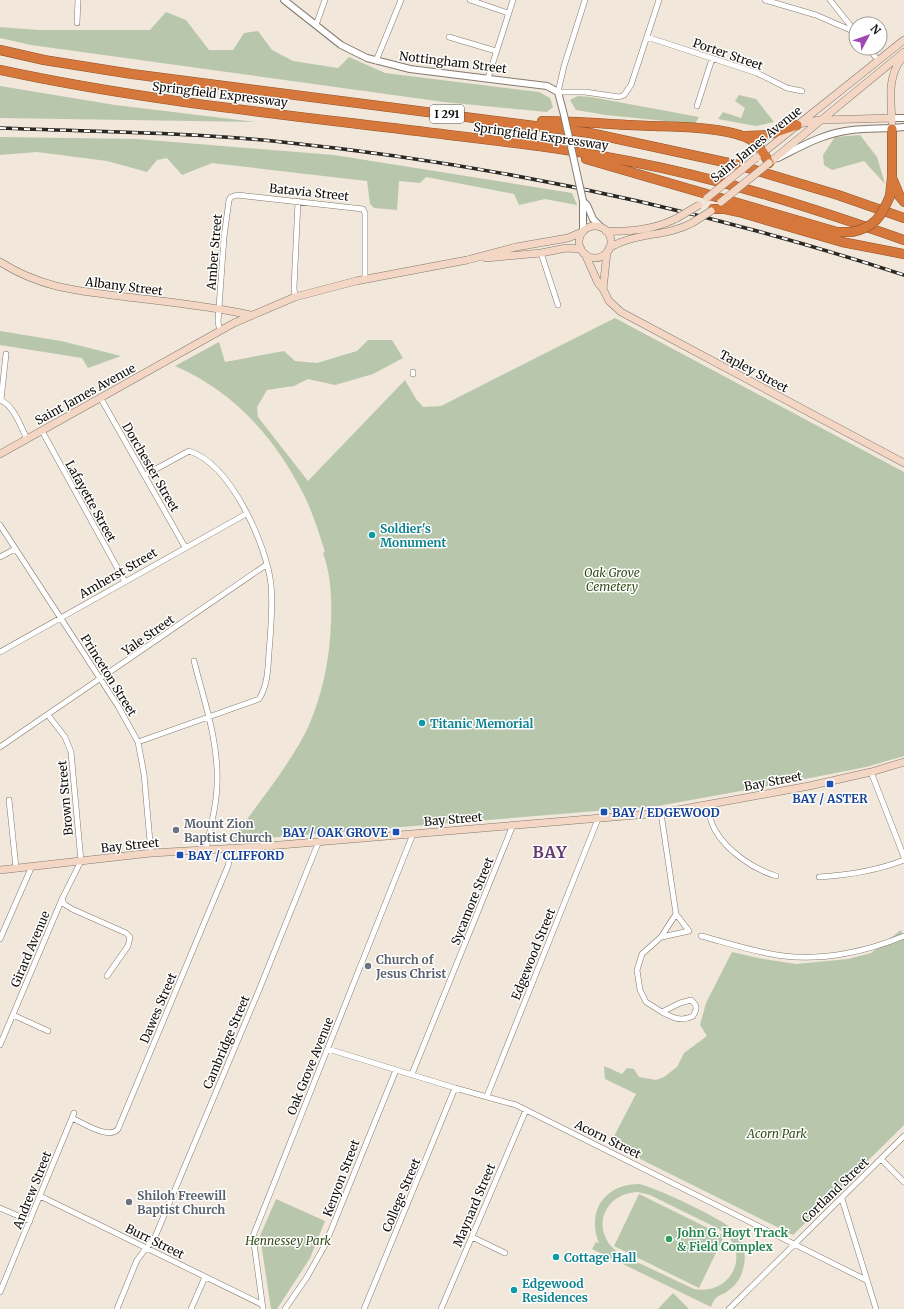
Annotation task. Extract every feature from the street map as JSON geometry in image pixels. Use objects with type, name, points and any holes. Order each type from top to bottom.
[{"type":"highway","name":"Springfield Expressway","points":[[0,50],[44,60],[132,74],[508,121],[590,133],[738,165],[838,195],[904,218]]},
{"type":"highway","name":"Springfield Expressway","points":[[0,70],[149,97],[538,146],[616,158],[698,176],[767,194],[904,240]]},
{"type":"highway","points":[[508,121],[573,121],[684,127],[744,136],[767,135],[797,125]]},
{"type":"highway","points":[[538,146],[607,164],[837,232],[852,232],[864,228],[882,215],[890,196],[892,177],[892,129]]},
{"type":"highway","points":[[744,136],[758,145],[764,152],[769,163]]},
{"type":"highway","points":[[892,177],[895,188],[904,202]]},
{"type":"highway","points":[[712,210],[725,209],[739,212],[842,242],[904,254]]},
{"type":"main road","name":"Saint James Avenue","points":[[603,229],[620,232],[644,228],[677,218],[707,198],[904,40]]},
{"type":"main road","name":"Saint James Avenue","points":[[608,250],[620,242],[634,237],[665,233],[692,223],[712,210],[904,52]]},
{"type":"main road","points":[[892,129],[891,79],[895,66],[904,55]]},
{"type":"main road","points":[[797,125],[820,120],[892,118]]},
{"type":"main road","points":[[467,260],[516,247],[568,238],[590,227],[603,229],[610,239],[603,289]]},
{"type":"main road","points":[[583,231],[579,240],[583,252]]},
{"type":"main road","points":[[467,260],[541,253],[566,248],[596,257],[608,250]]},
{"type":"main road","name":"Tapley Street","points":[[583,252],[598,283],[609,301],[621,312],[904,463]]},
{"type":"main road","name":"Saint James Avenue","points":[[0,454],[180,352],[250,315],[296,297],[365,279],[467,260]]},
{"type":"main road","name":"Albany Street","points":[[0,262],[25,276],[66,289],[219,309],[250,315]]},
{"type":"main road","name":"Bay Street","points":[[0,870],[151,853],[413,834],[661,813],[708,806],[871,772],[904,762]]},
{"type":"street","points":[[77,23],[78,0]]},
{"type":"street","name":"Nottingham Street","points":[[284,0],[354,53],[376,61],[410,69],[547,86],[558,92],[585,92],[619,97],[624,96],[631,85],[647,37]]},
{"type":"street","points":[[316,25],[325,0]]},
{"type":"street","points":[[376,61],[401,0]]},
{"type":"street","points":[[470,0],[508,13]]},
{"type":"street","points":[[488,78],[513,0]]},
{"type":"street","points":[[583,231],[583,201],[558,92],[564,66],[586,0]]},
{"type":"street","points":[[647,37],[659,0]]},
{"type":"street","points":[[765,0],[816,15],[848,29]]},
{"type":"street","points":[[830,0],[848,22]]},
{"type":"street","points":[[449,37],[496,51]]},
{"type":"street","name":"Porter Street","points":[[647,37],[757,73],[787,88],[802,91]]},
{"type":"street","points":[[875,56],[878,60]]},
{"type":"street","points":[[697,106],[712,59]]},
{"type":"street","points":[[892,118],[904,118]]},
{"type":"street","points":[[769,163],[809,142],[824,136],[852,130],[892,129],[904,127]]},
{"type":"street","name":"Batavia Street","points":[[231,197],[237,195],[363,209],[365,212],[365,279]]},
{"type":"street","name":"Amber Street","points":[[220,331],[218,322],[224,237],[231,197]]},
{"type":"street","points":[[296,297],[294,288],[298,201]]},
{"type":"street","points":[[583,201],[587,205],[593,219],[603,229]]},
{"type":"street","points":[[541,253],[558,305]]},
{"type":"street","points":[[6,354],[0,400],[5,402],[11,410],[27,439]]},
{"type":"street","name":"Dorchester Street","points":[[100,397],[185,547]]},
{"type":"street","name":"Lafayette Street","points":[[42,430],[124,580]]},
{"type":"street","points":[[138,742],[259,699],[264,692],[268,668],[272,612],[270,584],[258,537],[232,489],[215,468],[199,454],[189,451],[145,475]]},
{"type":"street","name":"Amherst Street","points":[[0,652],[124,580],[246,514]]},
{"type":"street","name":"Princeton Street","points":[[0,525],[101,679],[138,742],[144,774],[151,853]]},
{"type":"street","points":[[0,557],[15,549]]},
{"type":"street","name":"Yale Street","points":[[0,747],[266,565]]},
{"type":"street","points":[[194,661],[215,748],[217,784],[206,850]]},
{"type":"street","name":"Brown Street","points":[[48,715],[65,737],[71,752],[81,861]]},
{"type":"street","points":[[871,772],[904,857]]},
{"type":"street","points":[[9,800],[16,868]]},
{"type":"street","points":[[708,806],[714,829],[721,839],[761,871],[776,876]]},
{"type":"street","points":[[661,813],[676,914],[689,931],[661,937]]},
{"type":"street","name":"Edgewood Street","points":[[487,1096],[598,819]]},
{"type":"street","name":"Sycamore Street","points":[[412,1074],[513,825]]},
{"type":"street","name":"Oak Grove Avenue","points":[[262,1306],[253,1236],[413,834]]},
{"type":"street","name":"Cambridge Street","points":[[117,1309],[137,1260],[152,1244],[260,990],[319,841]]},
{"type":"street","name":"Dawes Street","points":[[73,1115],[104,1133],[113,1133],[118,1129],[228,866],[232,848]]},
{"type":"street","points":[[819,877],[872,871],[904,860]]},
{"type":"street","name":"Girard Avenue","points":[[0,1045],[62,899],[81,861]]},
{"type":"street","points":[[0,939],[32,866]]},
{"type":"street","points":[[62,899],[64,904],[72,909],[126,933],[130,937],[128,946],[107,976]]},
{"type":"street","points":[[662,1012],[680,1003],[691,1000],[696,1004],[696,1008],[693,1016],[687,1019],[672,1017],[662,1012],[646,1002],[640,990],[637,975],[638,962],[642,954],[661,937],[676,914]]},
{"type":"street","points":[[701,936],[784,956],[811,957],[847,953],[885,944],[904,936]]},
{"type":"street","points":[[13,1015],[48,1031]]},
{"type":"street","name":"Acorn Street","points":[[328,1049],[455,1088],[487,1096],[526,1110],[866,1280]]},
{"type":"street","name":"Kenyon Street","points":[[285,1309],[307,1278],[325,1245],[396,1070]]},
{"type":"street","name":"College Street","points":[[364,1309],[455,1088]]},
{"type":"street","name":"Maynard Street","points":[[441,1309],[526,1110]]},
{"type":"street","name":"Andrew Street","points":[[0,1292],[73,1115]]},
{"type":"street","name":"Cortland Street","points":[[729,1309],[794,1244],[842,1199],[904,1136]]},
{"type":"street","points":[[881,1159],[904,1182]]},
{"type":"street","name":"Burr Street","points":[[40,1196],[262,1306]]},
{"type":"street","points":[[842,1199],[876,1309]]},
{"type":"street","points":[[0,1208],[30,1221]]},
{"type":"street","points":[[472,1237],[506,1253]]},
{"type":"street","points":[[191,1309],[205,1277]]},
{"type":"green space","points":[[166,12],[186,20],[209,50],[233,50],[244,33],[258,31],[272,50],[293,61],[338,68],[349,57],[385,73],[539,92],[550,98],[553,107],[547,112],[444,102],[31,45],[0,38],[0,27],[38,30],[150,30]]},
{"type":"green space","points":[[0,86],[115,105],[257,122],[0,118]]},
{"type":"green space","points":[[739,95],[756,99],[774,122],[756,126],[718,119],[723,112],[741,118],[745,108],[735,101]]},
{"type":"green space","points":[[578,96],[591,97],[699,117],[695,124],[606,115],[576,110],[570,100]]},
{"type":"green space","points":[[860,135],[877,157],[885,184],[864,161],[832,170],[824,165],[823,155],[835,137]]},
{"type":"green space","points":[[0,137],[137,139],[334,155],[572,193],[577,205],[545,199],[519,205],[514,194],[426,177],[420,183],[399,181],[397,210],[374,208],[370,204],[367,181],[212,163],[182,175],[167,158],[157,160],[147,172],[107,161],[37,152],[0,155]]},
{"type":"green space","name":"Oak Grove Cemetery","points":[[615,318],[904,472],[904,756],[866,767],[658,806],[231,841],[293,755],[302,740],[314,713],[325,675],[329,648],[331,596],[328,570],[323,553],[325,552],[313,516],[293,474],[280,454],[251,419],[235,403],[197,377],[175,366],[219,342],[225,362],[284,351],[295,361],[317,363],[357,351],[368,340],[392,340],[403,358],[373,374],[335,385],[308,379],[294,386],[267,390],[257,407],[258,417],[308,481],[405,380],[416,399],[423,407],[441,406]]},
{"type":"green space","points":[[0,331],[61,341],[121,356],[88,368],[82,358],[0,345]]},
{"type":"green space","name":"Acorn Park","points":[[901,930],[904,939],[904,1125],[793,1235],[610,1144],[636,1094],[605,1079],[604,1066],[622,1074],[627,1068],[634,1069],[639,1077],[656,1080],[664,1077],[677,1067],[684,1053],[707,1036],[700,1025],[706,1003],[732,952],[796,964],[848,959],[871,953]]},
{"type":"green space","points":[[639,1184],[647,1186],[674,1197],[718,1219],[735,1231],[741,1239],[745,1254],[742,1273],[731,1288],[716,1298],[711,1307],[592,1249],[596,1242],[599,1243],[595,1220],[597,1210],[601,1202],[608,1194],[627,1185]],"holes":[[[638,1192],[650,1195],[719,1229],[729,1238],[735,1248],[736,1259],[734,1270],[728,1279],[719,1286],[708,1289],[694,1289],[620,1254],[610,1245],[605,1236],[603,1225],[604,1216],[608,1207],[616,1199],[626,1194]]]},
{"type":"green space","points":[[639,1194],[724,1236],[699,1288],[614,1246]]},
{"type":"green space","name":"Hennessey Park","points":[[276,1199],[325,1221],[310,1258],[277,1309],[271,1309],[260,1236]]},
{"type":"green space","points":[[673,1293],[689,1309],[658,1309]]},
{"type":"railway","points":[[0,128],[212,136],[361,151],[440,163],[518,176],[674,210],[751,229],[904,275]]},
{"type":"place","name":"Soldier's Monument","points":[[372,535]]},
{"type":"place","name":"Titanic Memorial","points":[[422,723]]},
{"type":"place","name":"BAY / ASTER","points":[[830,784]]},
{"type":"place","name":"BAY / EDGEWOOD","points":[[604,812]]},
{"type":"place","name":"Mount Zion Baptist Church","points":[[176,830]]},
{"type":"place","name":"BAY / OAK GROVE","points":[[396,832]]},
{"type":"place","name":"BAY / CLIFFORD","points":[[180,855]]},
{"type":"place","name":"Church of Jesus Christ","points":[[368,966]]},
{"type":"place","name":"Shiloh Freewill Baptist Church","points":[[129,1202]]},
{"type":"place","name":"John G. Hoyt Track & Field Complex","points":[[669,1239]]},
{"type":"place","name":"Cottage Hall","points":[[556,1257]]},
{"type":"place","name":"Edgewood Residences","points":[[514,1290]]},
{"type":"district","name":"BAY","points":[[550,852]]}]
